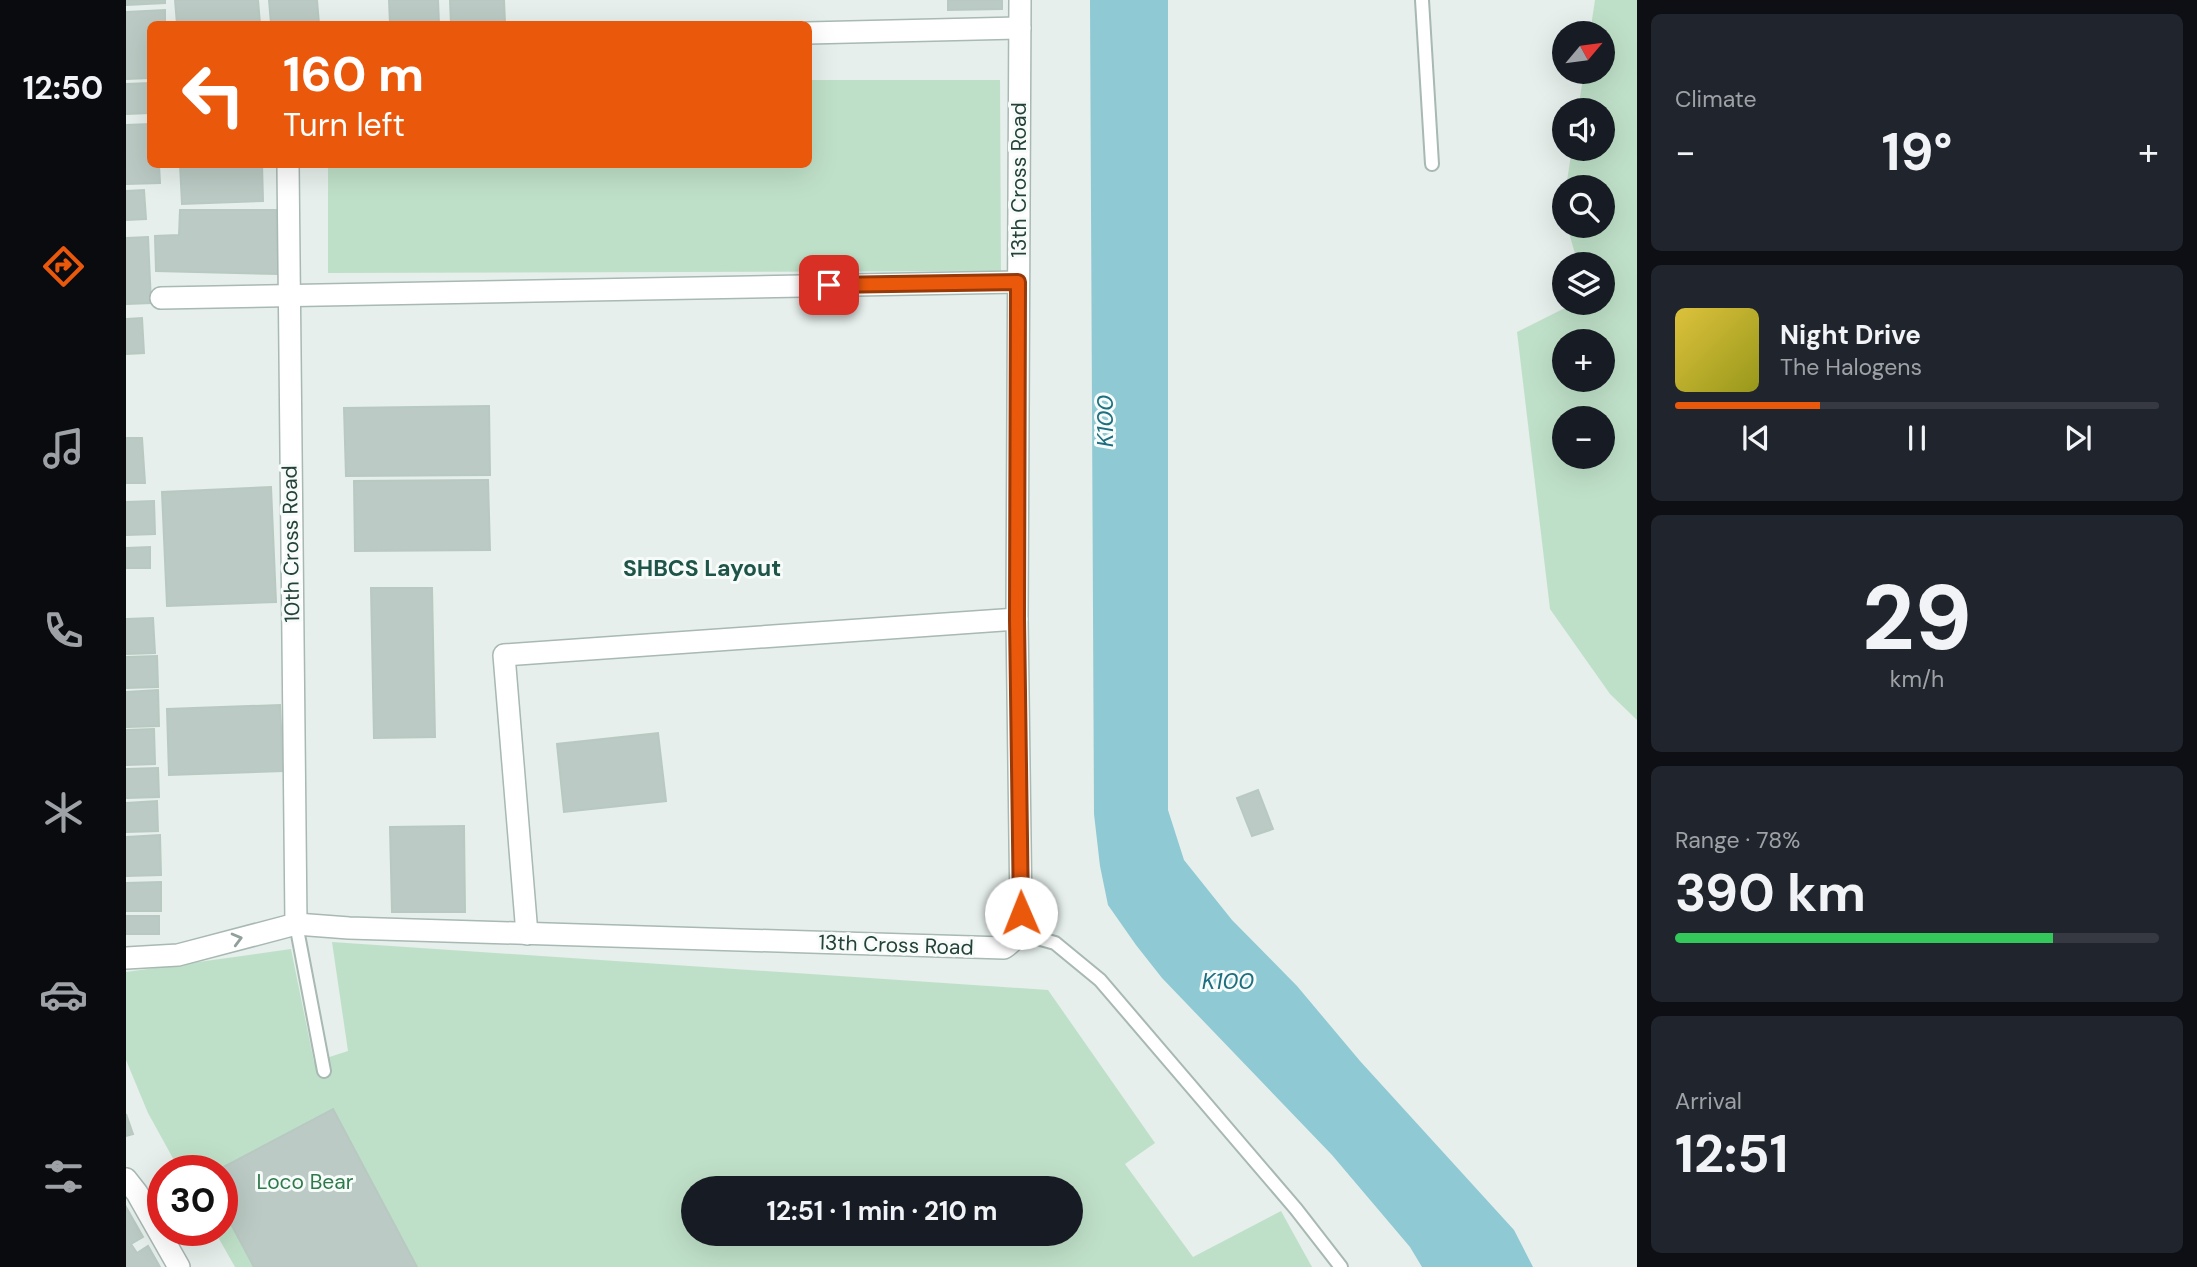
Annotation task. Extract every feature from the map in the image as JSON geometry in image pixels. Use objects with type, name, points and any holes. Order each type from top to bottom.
[{"type":"street","name":"13th Cross Road","points":[[126,958],[178,955],[296,924],[349,928],[1004,948],[1011,943],[1019,933],[1021,913],[1017,619],[1020,0]]},
{"type":"street","points":[[812,33],[1020,28]]},
{"type":"street","name":"10th Cross Road","points":[[288,168],[296,924]]},
{"type":"street","points":[[161,298],[1018,282]]},
{"type":"street","points":[[527,934],[504,655],[1017,619]]},
{"type":"street","points":[[126,1179],[137,1193],[179,1267]]},
{"type":"lane","points":[[1422,0],[1432,164]]},
{"type":"lane","points":[[296,924],[324,1070]]},
{"type":"lane","points":[[1019,933],[1055,943],[1100,980],[1296,1209],[1342,1267]]},
{"type":"green space","points":[[1595,0],[1637,0],[1637,720],[1610,694],[1550,609],[1517,332],[1552,314],[1615,315],[1615,252],[1575,252],[1570,238],[1615,238],[1615,175],[1568,175],[1570,161],[1615,161],[1615,98],[1580,98],[1582,84],[1615,84],[1615,21],[1592,21]]},
{"type":"green space","points":[[812,80],[1000,80],[1001,271],[328,273],[328,168],[812,168]]},
{"type":"green space","name":"Loco Bear","points":[[332,942],[1048,990],[1155,1143],[1125,1164],[1193,1257],[1281,1211],[1312,1267],[235,1267],[223,1246],[238,1246],[238,1155],[171,1155],[148,1113],[126,1060],[126,972],[291,949],[314,1062],[348,1051]]},
{"type":"water","name":"K100","points":[[1090,0],[1168,0],[1168,810],[1184,860],[1232,920],[1297,986],[1360,1061],[1514,1230],[1533,1267],[1422,1267],[1410,1247],[1332,1155],[1162,978],[1108,905],[1094,814]]},
{"type":"building","points":[[126,0],[165,0],[165,3],[126,5]]},
{"type":"building","points":[[175,0],[258,0],[260,21],[177,21]]},
{"type":"building","points":[[269,0],[317,0],[319,21],[271,21]]},
{"type":"building","points":[[389,0],[438,0],[439,21],[390,21]]},
{"type":"building","points":[[450,0],[504,0],[505,21],[451,21]]},
{"type":"building","points":[[948,0],[1002,0],[1002,9],[948,10]]},
{"type":"building","points":[[165,10],[165,21],[147,21],[147,78],[126,79],[126,12]]},
{"type":"building","points":[[147,83],[147,113],[126,114],[126,84]]},
{"type":"building","points":[[147,124],[147,168],[159,168],[160,183],[126,184],[126,125]]},
{"type":"building","points":[[180,168],[262,168],[263,201],[182,204]]},
{"type":"building","points":[[144,190],[146,219],[126,220],[126,191]]},
{"type":"building","points":[[180,210],[276,210],[278,274],[156,271],[155,236],[179,235]]},
{"type":"building","points":[[148,237],[151,303],[126,304],[126,238]]},
{"type":"building","points":[[142,318],[144,353],[126,354],[126,319]]},
{"type":"building","points":[[489,406],[490,475],[346,476],[344,408]]},
{"type":"building","points":[[126,438],[142,438],[145,483],[126,483]]},
{"type":"building","points":[[488,480],[490,550],[355,551],[354,481]]},
{"type":"building","points":[[271,487],[276,602],[167,606],[162,492]]},
{"type":"building","points":[[154,501],[155,534],[126,535],[126,502]]},
{"type":"building","points":[[150,547],[150,568],[126,568],[126,548]]},
{"type":"building","points":[[371,588],[432,588],[435,737],[374,738]]},
{"type":"building","points":[[153,618],[155,653],[126,654],[126,619]]},
{"type":"building","points":[[157,656],[158,687],[126,688],[126,657]]},
{"type":"building","points":[[158,690],[159,726],[126,727],[126,692]]},
{"type":"building","points":[[280,705],[283,771],[169,775],[167,709]]},
{"type":"building","points":[[154,729],[155,764],[126,765],[126,730]]},
{"type":"building","points":[[658,733],[666,801],[564,812],[557,744]]},
{"type":"building","points":[[158,768],[159,797],[126,798],[126,769]]},
{"type":"building","points":[[1258,790],[1273,829],[1252,836],[1237,798]]},
{"type":"building","points":[[157,801],[158,831],[126,832],[126,803]]},
{"type":"building","points":[[464,826],[465,912],[392,912],[390,827]]},
{"type":"building","points":[[160,835],[161,875],[126,876],[126,837]]},
{"type":"building","points":[[161,882],[161,911],[126,911],[126,883]]},
{"type":"building","points":[[126,916],[159,916],[159,934],[126,934]]},
{"type":"building","points":[[333,1109],[417,1267],[254,1267],[238,1237],[238,1159]]},
{"type":"building","points":[[126,1114],[133,1134],[126,1136]]},
{"type":"building","points":[[126,1207],[143,1237],[131,1244],[137,1253],[148,1246],[160,1267],[126,1267]]},
{"type":"district","name":"SHBCS Layout","points":[[702,568]]},
{"type":"route","points":[[829,285],[1018,282],[1017,619],[1021,913]]}]
